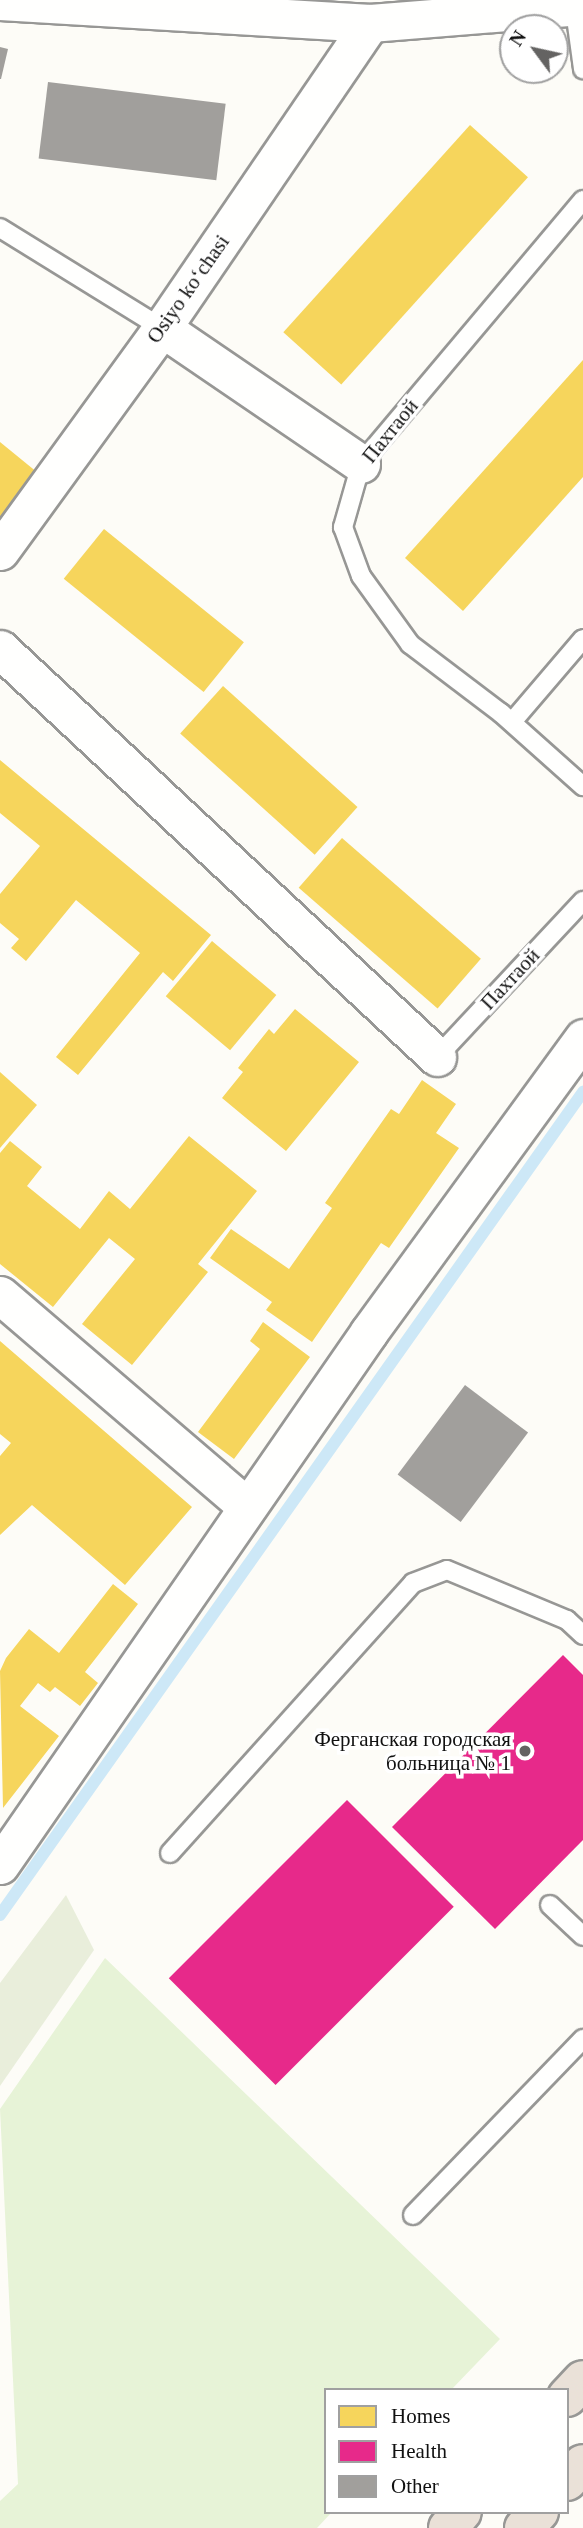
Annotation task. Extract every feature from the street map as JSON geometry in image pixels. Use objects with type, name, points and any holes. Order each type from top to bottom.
[{"type":"highway","points":[[569,2395],[583,2380]]},
{"type":"highway","points":[[569,2480],[583,2465]]},
{"type":"highway","points":[[448,2528],[461,2514]]},
{"type":"highway","points":[[524,2528],[537,2514]]},
{"type":"street","points":[[0,1],[330,10],[370,23],[577,4]]},
{"type":"street","name":"Osiyo koʻchasi","points":[[0,551],[162,328],[370,23]]},
{"type":"street","points":[[162,328],[361,464]]},
{"type":"street","points":[[0,649],[437,1056]]},
{"type":"street","points":[[0,1841],[238,1499],[583,1018]]},
{"type":"street","points":[[0,1865],[369,1332],[583,1038]]},
{"type":"street","points":[[0,1295],[238,1499]]},
{"type":"lane","points":[[577,4],[583,69]]},
{"type":"lane","name":"Пахтаой","points":[[583,200],[361,464],[343,527],[361,576],[410,644],[512,722],[583,786]]},
{"type":"lane","points":[[0,228],[162,328]]},
{"type":"lane","points":[[512,722],[583,639]]},
{"type":"lane","name":"Пахтаой","points":[[437,1056],[583,901]]},
{"type":"lane","points":[[170,1853],[413,1583],[447,1570],[567,1620],[583,1635]]},
{"type":"lane","points":[[550,1905],[583,1936]]},
{"type":"lane","points":[[414,2215],[583,2039]]},
{"type":"green space","points":[[66,1895],[94,1950],[0,2086],[0,1983]]},
{"type":"green space","points":[[105,1958],[500,2339],[453,2388],[324,2388],[324,2514],[330,2514],[317,2528],[0,2528],[0,2501],[18,2484],[0,2109]]},
{"type":"building: Homes","points":[[470,125],[528,177],[341,385],[283,332]]},
{"type":"building: Homes","points":[[583,360],[583,477],[463,611],[405,558]]},
{"type":"building: Homes","points":[[0,442],[38,473],[0,519]]},
{"type":"building: Homes","points":[[104,529],[244,642],[204,692],[64,579]]},
{"type":"building: Homes","points":[[223,686],[358,807],[315,855],[180,734]]},
{"type":"building: Homes","points":[[0,760],[211,935],[173,981],[163,972],[78,1075],[56,1057],[140,953],[76,900],[26,961],[11,948],[19,939],[0,923],[0,894],[40,846],[0,813]]},
{"type":"building: Homes","points":[[342,838],[481,959],[438,1009],[299,888]]},
{"type":"building: Homes","points":[[212,941],[276,995],[230,1050],[166,996]]},
{"type":"building: Homes","points":[[295,1009],[359,1062],[286,1151],[222,1098],[243,1072],[238,1068],[269,1029],[274,1034]]},
{"type":"building: Homes","points":[[0,1072],[37,1105],[0,1148]]},
{"type":"building: Homes","points":[[422,1080],[456,1104],[436,1133],[459,1148],[389,1248],[381,1243],[312,1342],[266,1310],[272,1302],[210,1258],[231,1229],[289,1269],[332,1208],[325,1203],[391,1109],[399,1114]]},
{"type":"building: Homes","points":[[189,1136],[257,1191],[198,1264],[208,1272],[132,1365],[82,1324],[135,1259],[109,1238],[53,1307],[0,1264],[0,1153],[10,1141],[42,1167],[27,1186],[80,1229],[109,1191],[130,1209]]},
{"type":"building: Homes","points":[[263,1322],[310,1357],[234,1459],[198,1432],[260,1349],[250,1341]]},
{"type":"building: Homes","points":[[0,1341],[192,1507],[125,1585],[32,1505],[0,1535],[0,1456],[11,1443],[0,1434]]},
{"type":"building: Homes","points":[[113,1584],[138,1604],[85,1672],[98,1683],[80,1706],[55,1687],[50,1692],[38,1683],[20,1706],[59,1736],[3,1808],[0,1671],[6,1658],[29,1629],[59,1653]]},
{"type":"building: Health","name":"Ферганская городская больница № 1","points":[[563,1655],[583,1675],[583,1840],[495,1929],[392,1827]]},
{"type":"building: Health","points":[[347,1800],[454,1907],[276,2085],[169,1978]]},
{"type":"building: Other","points":[[0,47],[8,49],[1,79],[0,79]]},
{"type":"building: Other","points":[[48,82],[226,104],[216,180],[39,158]]},
{"type":"building: Other","points":[[465,1385],[528,1433],[461,1522],[398,1474]]},
{"type":"waterway","points":[[0,1915],[583,1092]]},
{"type":"place","name":"Ферганская городская больница № 1","points":[[525,1751]]}]
